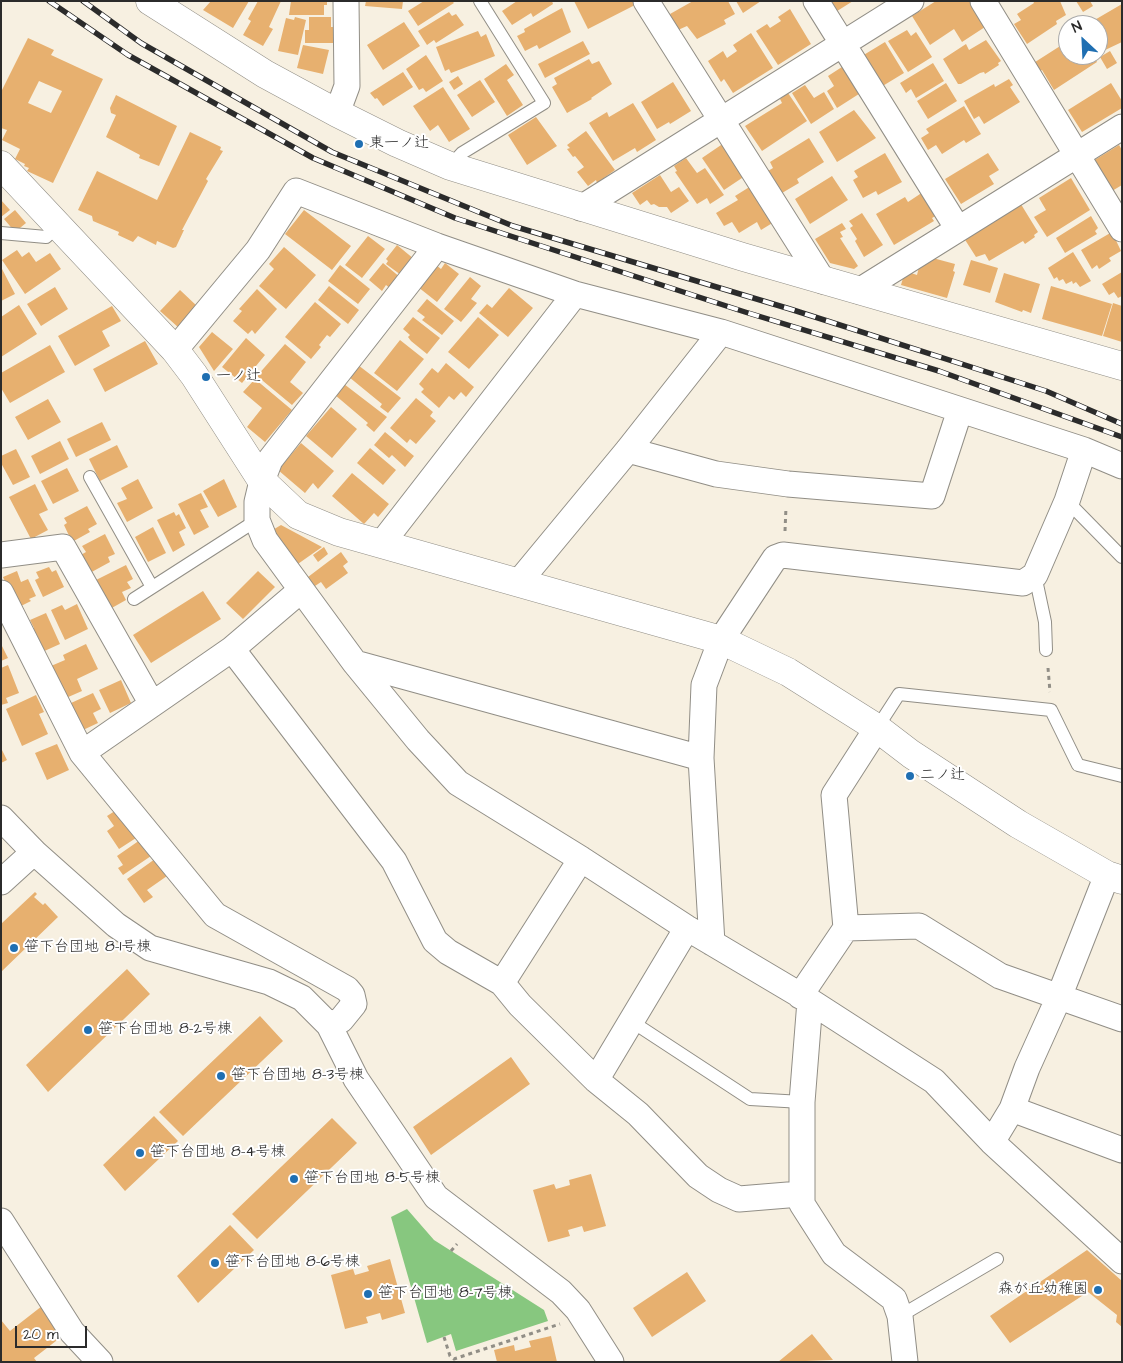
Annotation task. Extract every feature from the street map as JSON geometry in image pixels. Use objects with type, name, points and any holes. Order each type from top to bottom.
[{"type":"street","points":[[150,1],[265,74],[337,114],[450,166],[581,208],[823,281],[1122,366]]},
{"type":"street","points":[[337,114],[347,86],[346,1]]},
{"type":"street","points":[[646,1],[720,121],[823,281]]},
{"type":"street","points":[[816,1],[958,230]]},
{"type":"street","points":[[581,208],[910,1]]},
{"type":"street","points":[[983,1],[1122,229]]},
{"type":"street","points":[[859,291],[1122,127]]},
{"type":"street","points":[[1,165],[176,350],[194,374],[262,481],[298,515],[339,532],[721,640],[788,672],[877,728],[910,754],[1018,824],[1115,877],[1026,1068],[1012,1109],[992,1142]]},
{"type":"street","points":[[176,350],[258,250],[296,191],[437,246],[575,294],[721,332],[1084,450],[1122,466]]},
{"type":"street","points":[[437,246],[270,460],[257,502],[257,520],[265,540],[300,591],[355,663],[418,740],[458,783],[581,859],[687,928],[805,998],[934,1081],[992,1142],[1122,1261]]},
{"type":"street","points":[[382,543],[575,294]]},
{"type":"street","points":[[518,583],[628,450],[721,332]]},
{"type":"street","points":[[628,450],[716,474],[788,484],[932,496],[960,410]]},
{"type":"street","points":[[712,943],[701,758],[704,685],[721,640],[775,558],[783,555],[1023,583],[1035,575],[1067,501],[1084,450]]},
{"type":"street","points":[[1,555],[63,547],[152,704]]},
{"type":"street","points":[[82,753],[232,649],[300,591]]},
{"type":"street","points":[[1,593],[82,753],[216,915],[347,988],[352,995],[354,1004],[341,1020],[329,1025]]},
{"type":"street","points":[[232,649],[394,861],[435,941],[448,952],[502,983],[520,1005],[596,1080],[638,1114],[698,1176],[719,1190],[739,1199],[800,1194]]},
{"type":"street","points":[[355,663],[701,758]]},
{"type":"street","points":[[877,728],[834,795],[846,928],[805,998],[800,1194],[802,1204],[834,1254],[894,1299],[900,1316],[905,1362]]},
{"type":"street","points":[[1,818],[34,852],[116,925],[150,948],[268,982],[302,998],[329,1025],[356,1079],[436,1197],[561,1292],[578,1310],[611,1362]]},
{"type":"street","points":[[1,882],[34,852]]},
{"type":"street","points":[[502,983],[581,859]]},
{"type":"street","points":[[846,928],[919,926],[1000,976],[1122,1019]]},
{"type":"street","points":[[596,1080],[687,928]]},
{"type":"street","points":[[1012,1109],[1122,1150]]},
{"type":"street","points":[[1,1221],[72,1332],[100,1362]]},
{"type":"lane","points":[[450,166],[462,153],[544,102],[480,1]]},
{"type":"lane","points":[[1,233],[46,237],[59,225]]},
{"type":"lane","points":[[90,477],[152,587]]},
{"type":"lane","points":[[1067,501],[1122,557]]},
{"type":"lane","points":[[134,599],[257,520]]},
{"type":"lane","points":[[1035,575],[1045,622],[1046,650]]},
{"type":"lane","points":[[877,728],[899,694],[1051,710],[1078,765],[1122,776]]},
{"type":"lane","points":[[631,1021],[750,1099],[802,1102]]},
{"type":"lane","points":[[900,1316],[997,1259]]},
{"type":"path","points":[[783,555],[788,484]]},
{"type":"path","points":[[1046,650],[1051,710]]},
{"type":"path","points":[[444,1337],[450,1356],[454,1359],[566,1322]]},
{"type":"green space","points":[[407,1209],[434,1240],[544,1310],[548,1321],[456,1351],[451,1334],[427,1343],[391,1217]]},
{"type":"building","points":[[211,1],[249,1],[233,28],[203,10]]},
{"type":"building","points":[[258,1],[281,1],[269,27],[273,29],[263,46],[243,35],[251,21],[248,19]]},
{"type":"building","points":[[291,1],[327,1],[327,5],[324,5],[324,15],[289,15]]},
{"type":"building","points":[[366,1],[403,1],[402,9],[365,6]]},
{"type":"building","points":[[424,1],[452,1],[454,3],[418,26],[408,11]]},
{"type":"building","points":[[517,1],[552,1],[553,4],[533,17],[531,13],[512,25],[502,11]]},
{"type":"building","points":[[574,1],[633,1],[635,5],[588,29]]},
{"type":"building","points":[[693,1],[728,1],[735,14],[724,20],[726,24],[697,39],[687,26],[678,30],[670,14]]},
{"type":"building","points":[[736,1],[761,1],[743,13]]},
{"type":"building","points":[[827,1],[853,1],[834,13]]},
{"type":"building","points":[[936,1],[973,1],[985,27],[962,42],[954,29],[930,45],[912,16]]},
{"type":"building","points":[[1033,1],[1060,1],[1066,15],[1058,15],[1057,24],[1027,44],[1014,24],[1021,20],[1017,14],[1034,3]]},
{"type":"building","points":[[1076,1],[1090,1],[1093,6],[1083,12]]},
{"type":"building","points":[[1122,4],[1122,42],[1108,49],[1108,15],[1103,15]]},
{"type":"building","points":[[562,8],[571,32],[539,49],[537,45],[525,51],[517,36],[525,32],[524,29]]},
{"type":"building","points":[[790,9],[811,44],[778,65],[756,31],[767,24],[770,28],[781,21],[778,17]]},
{"type":"building","points":[[449,12],[452,16],[456,14],[464,25],[436,43],[434,40],[427,45],[418,31]]},
{"type":"building","points":[[295,17],[306,20],[298,55],[278,51],[286,18],[294,20]]},
{"type":"building","points":[[309,17],[331,17],[331,27],[335,27],[335,43],[305,43],[305,30],[309,30]]},
{"type":"building","points":[[404,22],[420,46],[383,70],[367,45]]},
{"type":"building","points":[[907,30],[911,36],[916,32],[932,57],[908,72],[888,41]]},
{"type":"building","points":[[478,31],[481,37],[486,34],[495,56],[451,73],[449,69],[445,71],[436,47]]},
{"type":"building","points":[[751,33],[773,68],[733,93],[724,79],[721,82],[708,61],[723,51],[727,58],[737,51],[733,45]]},
{"type":"building","points":[[28,38],[54,50],[51,55],[103,79],[53,183],[27,171],[29,168],[24,166],[25,164],[15,159],[20,149],[2,140],[7,130],[1,128],[1,92]],"holes":[[[39,81],[62,91],[51,113],[28,103]]]},
{"type":"building","points":[[986,40],[1001,61],[998,63],[999,65],[985,74],[984,72],[980,73],[958,84],[943,59],[966,44],[969,50]]},
{"type":"building","points":[[583,41],[590,54],[545,78],[538,64]]},
{"type":"building","points":[[885,42],[904,73],[881,87],[862,56]]},
{"type":"building","points":[[303,45],[329,50],[323,74],[297,68]]},
{"type":"building","points":[[1058,47],[1058,65],[1092,65],[1054,90],[1042,70],[1037,73],[1032,64]]},
{"type":"building","points":[[1110,51],[1117,63],[1107,69],[1105,65],[1108,65],[1108,52]]},
{"type":"building","points":[[426,55],[443,81],[426,92],[423,88],[419,90],[406,69]]},
{"type":"building","points":[[589,59],[592,64],[599,61],[612,84],[592,99],[567,113],[552,87],[557,84],[554,78]]},
{"type":"building","points":[[933,63],[944,81],[916,98],[911,89],[906,93],[900,83]]},
{"type":"building","points":[[506,64],[514,75],[507,80],[523,105],[507,116],[484,79]]},
{"type":"building","points":[[845,65],[862,92],[837,108],[827,91],[834,86],[828,76]]},
{"type":"building","points":[[403,72],[413,87],[383,106],[370,93]]},
{"type":"building","points":[[458,76],[463,84],[454,90],[449,82]]},
{"type":"building","points":[[1009,79],[1013,85],[1010,87],[1020,102],[984,124],[979,116],[974,119],[964,101],[994,84],[995,87]]},
{"type":"building","points":[[480,80],[495,102],[472,117],[457,95]]},
{"type":"building","points":[[673,82],[691,111],[670,124],[669,122],[657,129],[641,102]]},
{"type":"building","points":[[946,83],[957,101],[928,119],[917,101]]},
{"type":"building","points":[[1111,83],[1122,101],[1122,108],[1082,132],[1068,110]]},
{"type":"building","points":[[805,85],[814,98],[824,92],[834,109],[811,124],[792,93]]},
{"type":"building","points":[[443,87],[470,129],[449,142],[438,125],[430,131],[413,106]]},
{"type":"building","points":[[788,93],[807,121],[762,151],[745,126],[782,103],[780,99]]},
{"type":"building","points":[[116,95],[177,126],[159,166],[139,158],[140,155],[106,137],[116,115],[111,113],[110,108]]},
{"type":"building","points":[[633,103],[656,140],[637,152],[635,148],[613,161],[589,123],[607,112],[609,117]]},
{"type":"building","points":[[964,106],[981,134],[966,143],[964,140],[942,154],[936,145],[928,150],[921,138],[929,133],[926,129]]},
{"type":"building","points":[[854,110],[876,138],[837,162],[819,132]]},
{"type":"building","points":[[536,117],[557,146],[527,165],[508,135]]},
{"type":"building","points":[[586,131],[615,170],[597,183],[596,180],[588,186],[577,172],[584,167],[567,149],[570,148],[567,145]]},
{"type":"building","points":[[190,132],[221,147],[220,150],[223,151],[206,179],[208,181],[182,230],[184,230],[176,247],[173,248],[157,241],[156,245],[138,236],[133,242],[118,235],[119,232],[93,221],[92,216],[78,210],[97,171],[157,200]]},
{"type":"building","points":[[809,138],[824,162],[797,179],[799,183],[782,193],[768,171],[773,168],[770,162]]},
{"type":"building","points":[[724,143],[745,176],[724,190],[702,158]]},
{"type":"building","points":[[1119,145],[1122,150],[1122,185],[1112,191],[1093,161]]},
{"type":"building","points":[[885,153],[902,182],[878,195],[876,191],[863,198],[853,180],[858,177],[854,171]]},
{"type":"building","points":[[988,153],[999,170],[989,176],[994,184],[961,204],[945,179]]},
{"type":"building","points":[[686,158],[697,173],[705,168],[724,195],[710,204],[707,198],[697,204],[675,172],[677,171],[674,166]]},
{"type":"building","points":[[660,175],[671,192],[679,187],[689,201],[671,213],[667,207],[651,205],[647,200],[640,205],[632,193]]},
{"type":"building","points":[[832,176],[848,200],[810,224],[795,199]]},
{"type":"building","points":[[1071,178],[1090,210],[1047,237],[1034,217],[1046,210],[1039,198]]},
{"type":"building","points":[[751,186],[774,222],[761,230],[757,222],[739,233],[732,222],[724,226],[716,213],[738,200],[735,196]]},
{"type":"building","points":[[923,192],[937,215],[932,218],[934,221],[894,245],[876,214],[905,197],[908,202]]},
{"type":"building","points":[[1,200],[10,210],[1,217]]},
{"type":"building","points":[[1019,201],[1038,232],[1034,235],[1035,237],[1025,244],[1023,241],[989,261],[985,254],[976,257],[962,235]]},
{"type":"building","points":[[15,210],[26,223],[15,232],[4,219]]},
{"type":"building","points":[[304,210],[351,246],[332,270],[285,234]]},
{"type":"building","points":[[862,213],[883,245],[864,257],[855,241],[857,239],[850,228],[853,226],[849,221]]},
{"type":"building","points":[[1091,216],[1098,228],[1095,231],[1097,234],[1065,253],[1056,238]]},
{"type":"building","points":[[842,223],[846,229],[840,232],[843,237],[840,238],[858,266],[854,269],[830,263],[815,239]]},
{"type":"building","points":[[1112,232],[1121,251],[1109,258],[1111,261],[1099,269],[1097,265],[1092,269],[1081,250]]},
{"type":"building","points":[[368,236],[385,249],[362,278],[345,265]]},
{"type":"building","points":[[397,245],[414,259],[401,275],[386,264],[388,261],[386,259]]},
{"type":"building","points":[[284,247],[316,275],[286,309],[259,286],[274,269],[269,264]]},
{"type":"building","points":[[17,250],[22,257],[29,252],[36,262],[50,253],[61,269],[25,294],[2,260]]},
{"type":"building","points":[[1073,252],[1091,281],[1080,287],[1076,282],[1073,284],[1072,281],[1066,284],[1063,279],[1059,281],[1057,277],[1054,279],[1048,268]]},
{"type":"building","points":[[929,257],[955,264],[953,271],[955,272],[947,298],[901,285],[905,271],[917,275],[920,263]]},
{"type":"building","points":[[971,260],[998,268],[990,293],[963,285]]},
{"type":"building","points":[[383,263],[401,278],[392,290],[386,285],[382,291],[369,280]]},
{"type":"building","points":[[445,263],[459,274],[437,302],[418,287],[436,265],[441,269]]},
{"type":"building","points":[[340,265],[370,289],[358,304],[328,281]]},
{"type":"building","points":[[1,267],[15,294],[1,301]]},
{"type":"building","points":[[1122,272],[1122,296],[1118,298],[1114,292],[1109,295],[1102,284]]},
{"type":"building","points":[[1004,273],[1040,284],[1031,313],[1023,310],[1022,312],[995,302]]},
{"type":"building","points":[[470,277],[481,286],[471,299],[477,303],[461,322],[444,309]]},
{"type":"building","points":[[329,286],[359,310],[348,324],[318,300]]},
{"type":"building","points":[[1051,286],[1112,304],[1102,336],[1042,319]]},
{"type":"building","points":[[55,287],[68,309],[41,326],[27,304]]},
{"type":"building","points":[[509,288],[533,308],[508,337],[479,313],[487,304],[492,308]]},
{"type":"building","points":[[257,289],[277,309],[255,334],[252,330],[248,334],[233,321],[242,311],[239,309]]},
{"type":"building","points":[[180,290],[198,307],[179,328],[160,311]]},
{"type":"building","points":[[427,299],[454,321],[442,335],[422,320],[425,317],[417,311]]},
{"type":"building","points":[[315,302],[341,324],[330,337],[327,335],[319,345],[321,347],[311,359],[285,337]]},
{"type":"building","points":[[1113,303],[1122,306],[1122,342],[1103,336]]},
{"type":"building","points":[[19,305],[37,334],[1,357],[1,317]]},
{"type":"building","points":[[112,306],[121,321],[102,331],[110,346],[75,366],[58,336]]},
{"type":"building","points":[[413,317],[440,338],[427,354],[411,341],[408,337],[410,335],[403,329]]},
{"type":"building","points":[[478,317],[499,335],[469,369],[448,352]]},
{"type":"building","points":[[212,332],[233,349],[214,371],[199,347]]},
{"type":"building","points":[[246,338],[265,355],[242,383],[222,367]]},
{"type":"building","points":[[400,340],[424,359],[397,391],[374,373]]},
{"type":"building","points":[[145,341],[158,364],[105,392],[93,369]]},
{"type":"building","points":[[285,344],[306,362],[290,382],[303,393],[292,405],[257,376]]},
{"type":"building","points":[[50,345],[65,372],[10,403],[1,388],[1,373]]},
{"type":"building","points":[[446,363],[474,387],[466,397],[461,392],[454,400],[449,396],[439,408],[421,392],[424,389],[419,384],[432,368],[438,373]]},
{"type":"building","points":[[358,365],[401,398],[388,413],[380,407],[382,404],[349,377]]},
{"type":"building","points":[[255,379],[292,410],[265,442],[247,427],[262,408],[243,392]]},
{"type":"building","points":[[344,384],[387,417],[374,432],[366,425],[368,423],[335,395]]},
{"type":"building","points":[[416,398],[433,412],[430,416],[436,421],[416,444],[410,439],[407,443],[390,428]]},
{"type":"building","points":[[48,399],[61,422],[28,440],[15,417]]},
{"type":"building","points":[[331,407],[357,429],[332,458],[306,436]]},
{"type":"building","points":[[102,422],[111,440],[76,457],[67,439]]},
{"type":"building","points":[[385,432],[414,456],[405,467],[392,455],[389,458],[374,445]]},
{"type":"building","points":[[60,441],[69,459],[40,474],[31,456]]},
{"type":"building","points":[[301,443],[334,471],[318,489],[313,483],[305,493],[278,470]]},
{"type":"building","points":[[117,445],[128,467],[100,481],[89,459]]},
{"type":"building","points":[[370,448],[396,470],[383,485],[357,463]]},
{"type":"building","points":[[16,449],[30,477],[13,485],[1,463],[1,456]]},
{"type":"building","points":[[67,468],[79,491],[53,504],[41,481]]},
{"type":"building","points":[[352,473],[389,504],[378,517],[374,513],[364,524],[332,496]]},
{"type":"building","points":[[138,479],[153,508],[127,522],[117,503],[127,499],[121,488]]},
{"type":"building","points":[[224,479],[237,507],[218,517],[203,491]]},
{"type":"building","points":[[35,484],[48,510],[39,514],[48,530],[31,539],[9,497]]},
{"type":"building","points":[[201,493],[208,507],[200,510],[209,527],[194,535],[178,504]]},
{"type":"building","points":[[87,506],[97,524],[88,529],[90,532],[72,542],[64,525],[67,523],[64,518]]},
{"type":"building","points":[[174,512],[176,516],[179,514],[186,528],[179,532],[185,545],[173,552],[157,520]]},
{"type":"building","points":[[281,525],[322,547],[295,566],[271,531]]},
{"type":"building","points":[[153,527],[166,553],[148,562],[135,537]]},
{"type":"building","points":[[105,534],[115,554],[108,557],[110,562],[88,574],[79,556],[86,552],[82,546]]},
{"type":"building","points":[[324,547],[328,554],[318,562],[313,555]]},
{"type":"building","points":[[341,552],[348,562],[343,566],[348,573],[326,589],[321,582],[315,586],[308,577]]},
{"type":"building","points":[[126,565],[133,579],[127,582],[131,588],[122,592],[126,600],[110,609],[96,580]]},
{"type":"building","points":[[49,567],[52,572],[56,570],[64,587],[43,597],[35,580],[39,578],[36,572]]},
{"type":"building","points":[[17,571],[21,582],[28,579],[36,596],[29,599],[31,601],[17,608],[3,577]]},
{"type":"building","points":[[258,571],[275,587],[243,619],[226,603]]},
{"type":"building","points":[[203,591],[221,619],[151,663],[133,635]]},
{"type":"building","points":[[77,604],[88,629],[65,640],[51,610],[62,605],[65,610]]},
{"type":"building","points":[[46,613],[60,644],[40,653],[29,630],[34,628],[30,620]]},
{"type":"building","points":[[1,644],[8,658],[1,661]]},
{"type":"building","points":[[86,644],[98,669],[77,679],[82,691],[66,698],[51,666],[65,660],[63,655]]},
{"type":"building","points":[[8,665],[19,693],[6,698],[8,703],[1,705],[1,668]]},
{"type":"building","points":[[121,680],[131,703],[110,713],[99,690]]},
{"type":"building","points":[[93,693],[101,709],[93,713],[98,723],[83,730],[71,703]]},
{"type":"building","points":[[36,695],[44,712],[39,714],[48,734],[22,746],[6,709]]},
{"type":"building","points":[[57,744],[69,770],[47,780],[35,753]]},
{"type":"building","points":[[1,748],[7,760],[1,763]]},
{"type":"building","points":[[118,809],[136,838],[119,849],[107,831],[114,826],[107,816]]},
{"type":"building","points":[[140,840],[151,856],[123,875],[118,868],[123,865],[117,856]]},
{"type":"building","points":[[155,859],[167,876],[147,890],[153,897],[144,903],[127,879]]},
{"type":"building","name":"笹下台団地 8-1号棟","points":[[35,892],[37,894],[34,897],[43,905],[45,903],[58,917],[1,972],[1,924]]},
{"type":"building","name":"笹下台団地 8-2号棟","points":[[127,969],[150,994],[48,1092],[26,1065]]},
{"type":"building","name":"笹下台団地 8-3号棟","points":[[260,1016],[283,1041],[183,1136],[159,1112]]},
{"type":"building","points":[[511,1057],[530,1084],[431,1155],[413,1127]]},
{"type":"building","name":"笹下台団地 8-4号棟","points":[[154,1116],[178,1141],[125,1191],[103,1165]]},
{"type":"building","name":"笹下台団地 8-5号棟","points":[[332,1118],[357,1143],[257,1239],[232,1214]]},
{"type":"building","points":[[591,1174],[606,1226],[584,1232],[582,1226],[568,1230],[570,1236],[548,1242],[533,1190],[554,1184],[556,1189],[570,1185],[569,1180]]},
{"type":"building","name":"笹下台団地 8-6号棟","points":[[230,1225],[254,1250],[198,1303],[177,1276]]},
{"type":"building","points":[[1087,1250],[1122,1281],[1122,1327],[1116,1322],[1117,1315],[1088,1292],[1010,1343],[990,1316]]},
{"type":"building","name":"笹下台団地 8-7号棟","points":[[390,1259],[405,1313],[382,1320],[380,1313],[366,1317],[368,1323],[345,1329],[331,1275],[353,1269],[355,1275],[369,1271],[367,1266]]},
{"type":"building","points":[[687,1272],[706,1301],[652,1337],[633,1308]]},
{"type":"building","points":[[42,1306],[65,1334],[34,1358],[37,1362],[1,1362],[1,1320],[10,1331]]},
{"type":"building","points":[[812,1334],[833,1360],[778,1362]]},
{"type":"building","points":[[551,1336],[557,1362],[497,1362],[494,1350],[514,1345],[515,1351],[531,1347],[529,1341]]},
{"type":"railway","points":[[49,1],[128,55],[313,158],[455,218],[745,312],[939,371],[1122,437]]},
{"type":"railway","points":[[83,1],[141,43],[332,152],[513,226],[790,309],[1046,391],[1122,424]]},
{"type":"place","name":"東一ノ辻","points":[[359,144]]},
{"type":"place","name":"一ノ辻","points":[[206,377]]},
{"type":"place","name":"二ノ辻","points":[[910,776]]},
{"type":"place","name":"笹下台団地 8-1号棟","points":[[14,948]]},
{"type":"place","name":"笹下台団地 8-2号棟","points":[[88,1030]]},
{"type":"place","name":"笹下台団地 8-3号棟","points":[[221,1076]]},
{"type":"place","name":"笹下台団地 8-4号棟","points":[[140,1153]]},
{"type":"place","name":"笹下台団地 8-5号棟","points":[[294,1179]]},
{"type":"place","name":"笹下台団地 8-6号棟","points":[[215,1263]]},
{"type":"place","name":"森が丘幼稚園","points":[[1098,1290]]},
{"type":"place","name":"笹下台団地 8-7号棟","points":[[368,1294]]}]
